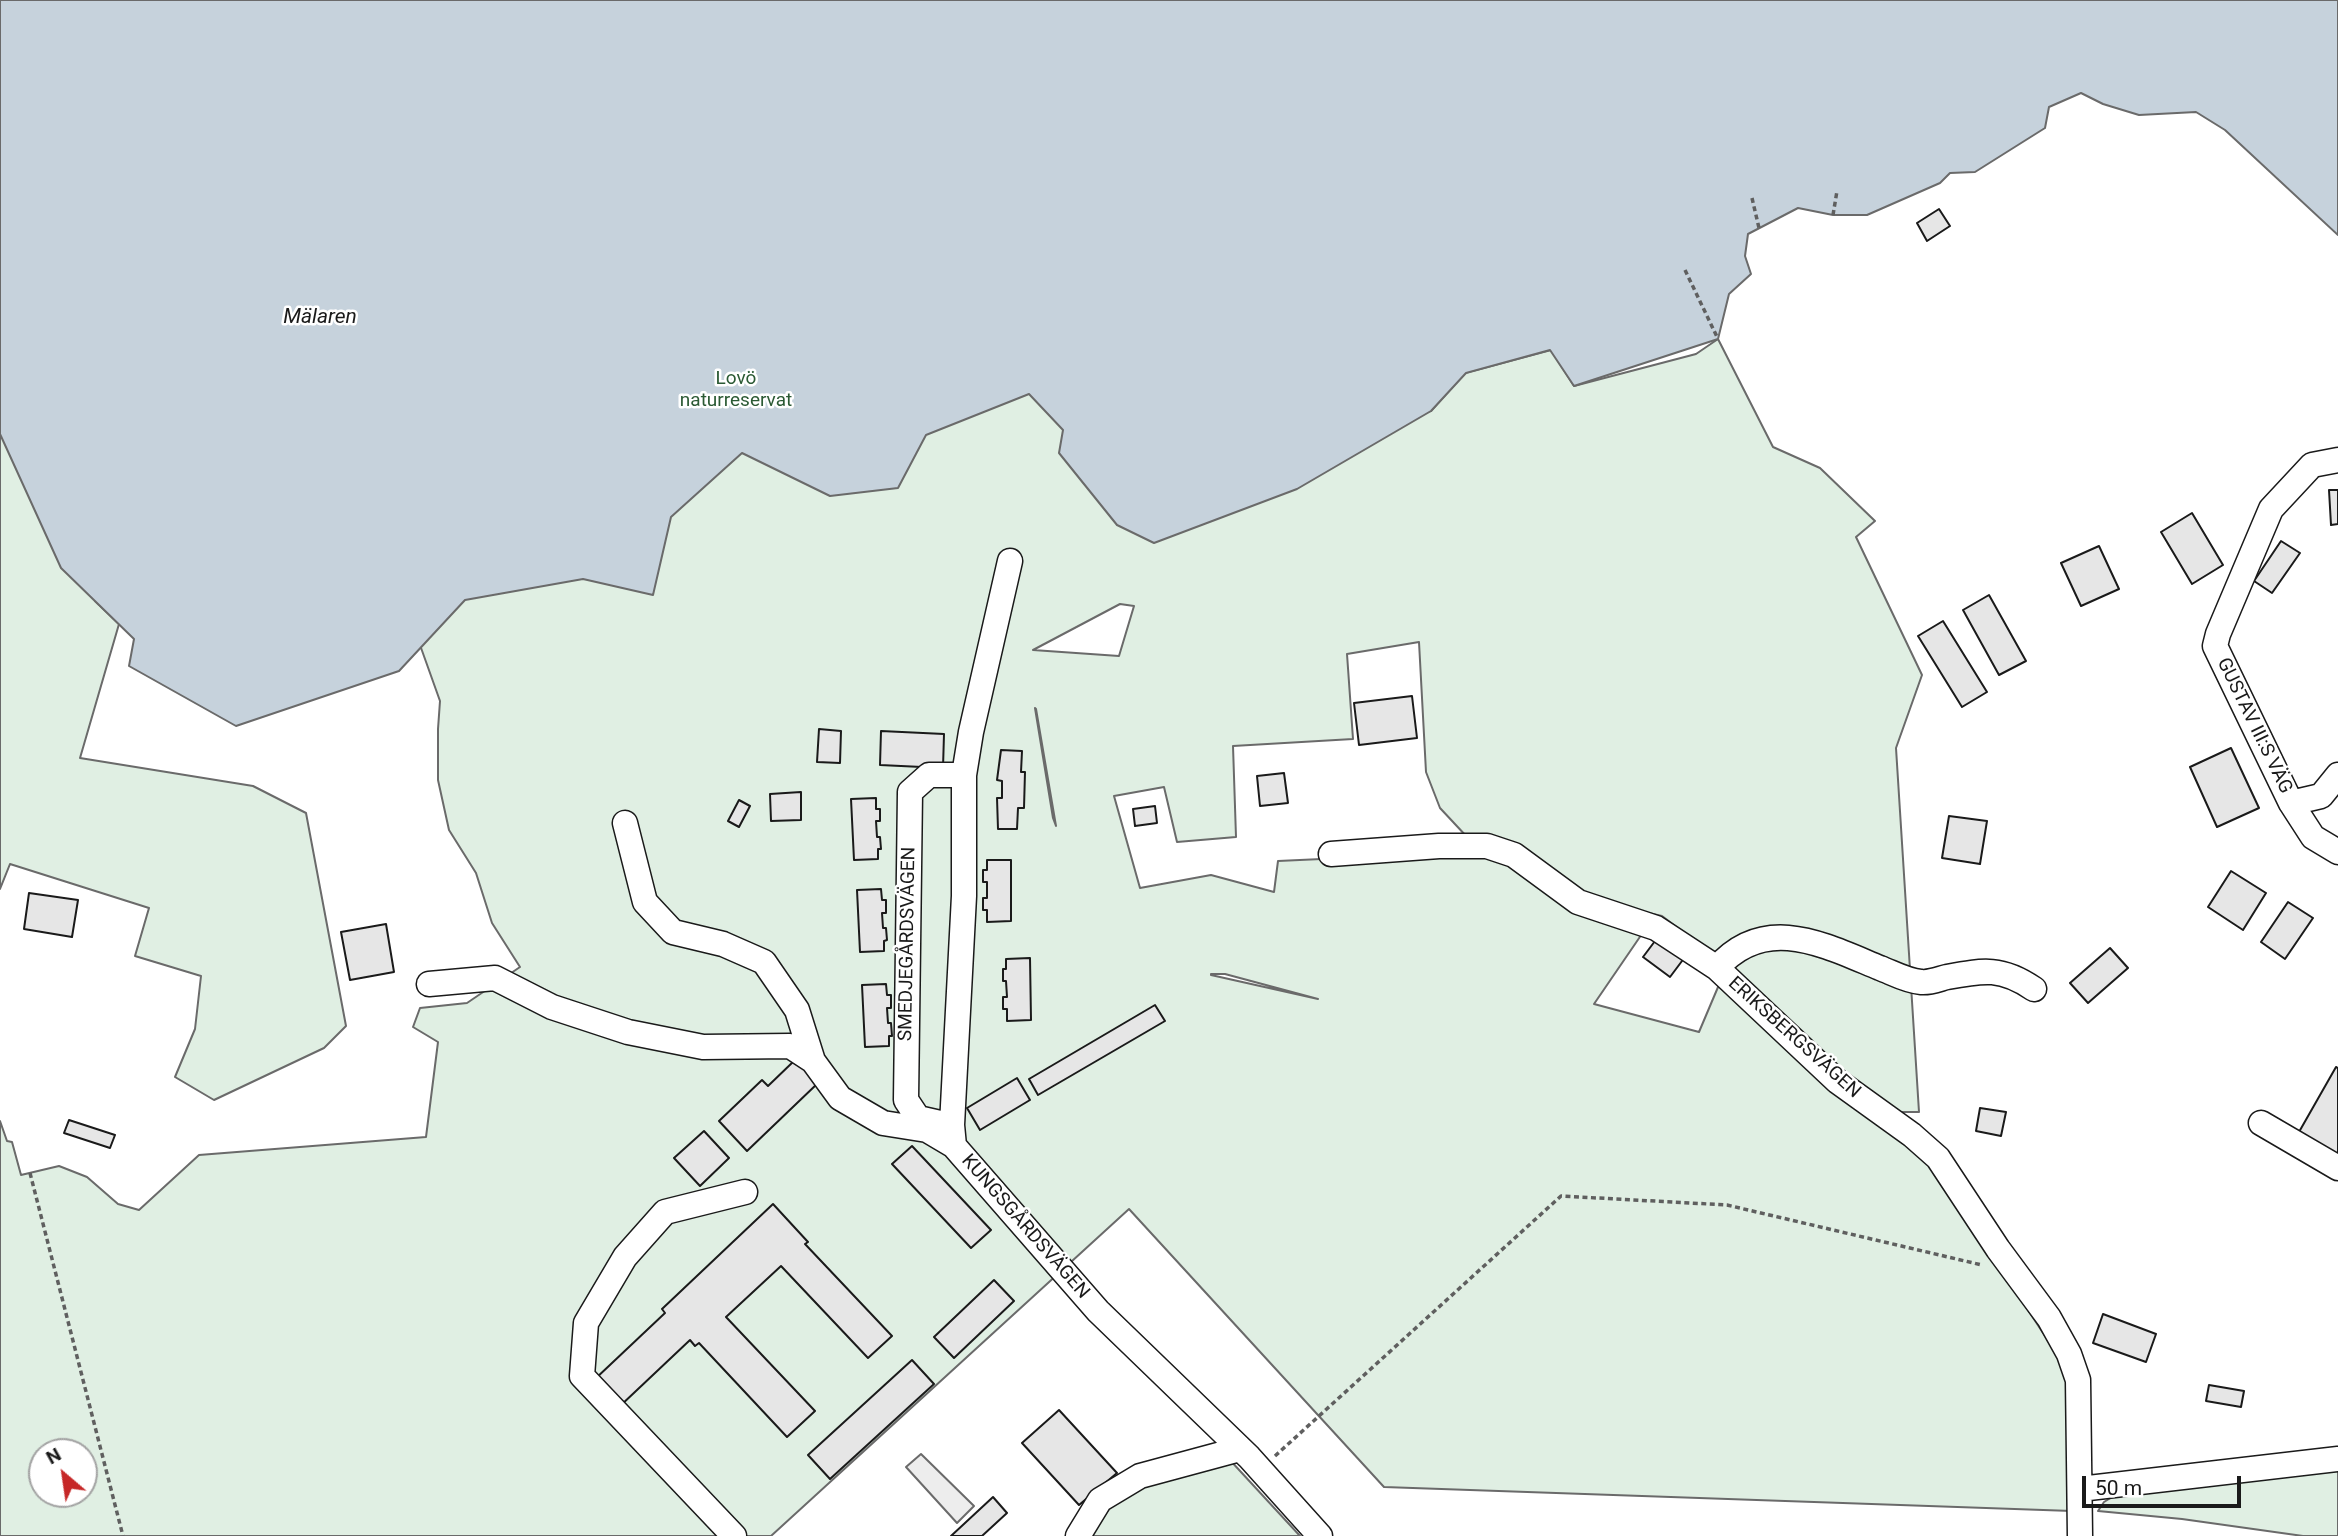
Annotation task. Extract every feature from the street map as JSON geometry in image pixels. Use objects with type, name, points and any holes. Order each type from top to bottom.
[{"type":"street","name":"GUSTAV III:S VÄG","points":[[2338,460],[2312,465],[2271,509],[2215,646],[2291,803],[2313,837],[2338,852]]},
{"type":"street","points":[[953,1135],[964,896],[964,775],[971,732],[1010,561]]},
{"type":"street","name":"SMEDJEGÅRDSVÄGEN","points":[[953,1135],[918,1118],[906,1100],[910,792],[929,775],[964,775]]},
{"type":"street","points":[[2291,803],[2321,796],[2338,775]]},
{"type":"street","points":[[625,823],[645,902],[673,932],[723,944],[764,962],[797,1010],[813,1061]]},
{"type":"street","name":"ERIKSBERGSVÄGEN","points":[[1331,854],[1439,846],[1487,846],[1514,855],[1578,902],[1656,928],[1717,968],[1837,1081],[1912,1135],[1938,1158],[2049,1318],[2069,1353],[2078,1380],[2080,1536]]},
{"type":"street","points":[[1717,968],[1725,958],[1751,942],[1766,937],[1784,936],[1812,941],[1919,982],[1991,971],[2008,974],[2034,989]]},
{"type":"street","name":"KUNGSGÅRDSVÄGEN","points":[[429,985],[495,978],[552,1007],[628,1032],[703,1047],[790,1046],[813,1061],[840,1098],[883,1123],[953,1135],[1098,1311],[1260,1469],[1320,1536]]},
{"type":"street","points":[[2260,1123],[2338,1168]]},
{"type":"street","points":[[734,1536],[582,1376],[586,1323],[625,1257],[666,1212],[745,1192]]},
{"type":"street","points":[[1078,1536],[1100,1500],[1140,1476],[1240,1449]]},
{"type":"street","points":[[2080,1489],[2338,1459]]},
{"type":"path","points":[[1833,215],[1837,191]]},
{"type":"path","points":[[1752,198],[1759,228]]},
{"type":"path","points":[[1685,270],[1718,339]]},
{"type":"path","points":[[30,1173],[123,1536]]},
{"type":"path","points":[[1260,1469],[1561,1196],[1727,1205],[2015,1272]]},
{"type":"green space","name":"Lovö naturreservat","points":[[0,0],[2338,0],[2202,23],[1174,458],[1431,411],[1465,373],[1551,350],[1574,386],[1696,354],[1718,339],[1773,447],[1820,468],[1875,521],[1856,537],[1922,675],[1896,748],[1919,1112],[1894,1112],[1818,1049],[1723,962],[1662,916],[1603,903],[1468,838],[1440,808],[1426,772],[1419,642],[1347,654],[1353,739],[1233,746],[1236,837],[1177,842],[1164,787],[1114,796],[1140,888],[1211,875],[1274,892],[1278,861],[1474,852],[1516,864],[1646,928],[1594,1004],[1699,1032],[1721,980],[1930,1161],[2072,1377],[2072,1511],[1384,1487],[1129,1209],[771,1536],[0,1536],[0,1121],[7,1141],[12,1142],[21,1175],[59,1166],[87,1177],[118,1204],[139,1210],[199,1155],[426,1137],[438,1042],[413,1027],[420,1008],[467,1003],[520,967],[492,923],[476,873],[449,830],[438,780],[440,701],[400,589],[95,601],[119,624],[80,758],[253,786],[306,813],[346,1026],[324,1048],[214,1100],[175,1077],[195,1029],[201,976],[135,956],[149,908],[10,864],[0,889]],"holes":[[[1120,604],[1134,606],[1119,656],[1033,650]],[[1036,709],[1056,826],[1053,818]],[[1225,974],[1318,999],[1211,975]]]},
{"type":"green space","points":[[1229,1459],[1300,1536],[1090,1536],[1118,1496]]},
{"type":"green space","points":[[2338,1468],[2338,1536],[2303,1536],[2182,1519],[2098,1511],[2104,1502],[2117,1494]]},
{"type":"shaded area","points":[[921,1454],[974,1506],[957,1523],[906,1467]]},
{"type":"water","name":"Mälaren","points":[[0,0],[2338,0],[2338,235],[2225,130],[2196,112],[2139,115],[2103,104],[2081,93],[2049,107],[2045,128],[1975,172],[1950,173],[1940,183],[1867,215],[1833,215],[1798,208],[1748,234],[1745,256],[1751,274],[1729,294],[1718,339],[1574,386],[1550,350],[1466,373],[1431,411],[1297,489],[1154,543],[1117,525],[1059,453],[1063,430],[1029,394],[926,435],[898,488],[830,496],[742,453],[671,517],[653,595],[583,579],[465,600],[399,671],[236,726],[129,666],[134,639],[61,568],[0,434]]},
{"type":"building","points":[[1939,209],[1950,226],[1927,241],[1917,223]]},
{"type":"building","points":[[2329,490],[2338,490],[2338,524],[2331,525]]},
{"type":"building","points":[[2192,513],[2223,565],[2192,584],[2161,532]]},
{"type":"building","points":[[2281,541],[2300,553],[2272,593],[2254,581]]},
{"type":"building","points":[[2099,546],[2119,589],[2081,606],[2061,563]]},
{"type":"building","points":[[1989,595],[2026,661],[1999,675],[1963,610]]},
{"type":"building","points":[[1943,621],[1987,692],[1962,707],[1918,636]]},
{"type":"building","points":[[1412,696],[1417,738],[1359,745],[1354,703]]},
{"type":"building","points":[[819,729],[841,731],[840,763],[817,762]]},
{"type":"building","points":[[881,731],[944,734],[943,768],[880,765]]},
{"type":"building","points":[[2231,748],[2259,808],[2217,827],[2190,767]]},
{"type":"building","points":[[1001,750],[1022,751],[1021,772],[1025,772],[1024,808],[1018,808],[1017,829],[998,829],[997,798],[1002,798],[1002,781],[997,780]]},
{"type":"building","points":[[1284,773],[1288,803],[1260,806],[1257,776]]},
{"type":"building","points":[[801,792],[801,820],[771,821],[770,794]]},
{"type":"building","points":[[876,798],[876,809],[880,809],[880,821],[876,821],[881,849],[878,849],[878,859],[854,860],[851,799]]},
{"type":"building","points":[[739,800],[750,806],[739,827],[728,821]]},
{"type":"building","points":[[1155,806],[1157,823],[1135,826],[1133,809]]},
{"type":"building","points":[[1949,816],[1987,821],[1980,864],[1942,858]]},
{"type":"building","points":[[987,860],[1011,860],[1011,921],[987,922],[983,898],[987,898],[987,882],[983,882],[983,870],[987,870]]},
{"type":"building","points":[[2231,871],[2266,893],[2243,930],[2208,907]]},
{"type":"building","points":[[881,889],[882,900],[886,900],[886,913],[882,913],[887,940],[884,941],[884,951],[860,952],[857,890]]},
{"type":"building","points":[[29,893],[78,900],[72,937],[24,929]]},
{"type":"building","points":[[2288,902],[2313,918],[2285,959],[2261,942]]},
{"type":"building","points":[[386,924],[394,972],[350,980],[341,932]]},
{"type":"building","points":[[1658,937],[1685,957],[1670,977],[1643,957]]},
{"type":"building","points":[[2110,948],[2128,968],[2088,1003],[2070,983]]},
{"type":"building","points":[[1030,958],[1031,1020],[1007,1021],[1007,1009],[1003,1009],[1003,997],[1007,997],[1006,981],[1003,981],[1006,959]]},
{"type":"building","points":[[886,984],[887,995],[891,995],[891,1008],[887,1008],[892,1036],[889,1036],[889,1046],[865,1047],[862,985]]},
{"type":"building","points":[[1155,1005],[1165,1021],[1038,1095],[1029,1079]]},
{"type":"building","points":[[795,1060],[818,1083],[747,1151],[719,1121],[762,1080],[768,1086]]},
{"type":"building","points":[[2336,1067],[2338,1068],[2338,1164],[2295,1139]]},
{"type":"building","points":[[1017,1078],[1030,1100],[980,1130],[967,1108]]},
{"type":"building","points":[[1980,1108],[2006,1112],[2001,1136],[1976,1131]]},
{"type":"building","points":[[69,1120],[115,1135],[110,1148],[64,1133]]},
{"type":"building","points":[[704,1131],[729,1158],[700,1186],[674,1158]]},
{"type":"building","points":[[912,1146],[991,1230],[971,1248],[892,1164]]},
{"type":"building","points":[[773,1204],[808,1242],[805,1244],[892,1336],[868,1358],[781,1266],[726,1317],[815,1411],[787,1437],[699,1343],[695,1346],[690,1340],[619,1407],[594,1380],[665,1313],[662,1309]]},
{"type":"building","points":[[994,1280],[1014,1301],[954,1358],[934,1337]]},
{"type":"building","points":[[2103,1314],[2156,1334],[2146,1362],[2093,1343]]},
{"type":"building","points":[[912,1360],[934,1384],[830,1479],[808,1455]]},
{"type":"building","points":[[2209,1385],[2244,1391],[2241,1407],[2206,1401]]},
{"type":"building","points":[[1059,1410],[1117,1473],[1079,1505],[1022,1443]]},
{"type":"building","points":[[993,1497],[1007,1513],[982,1536],[951,1536]]}]
